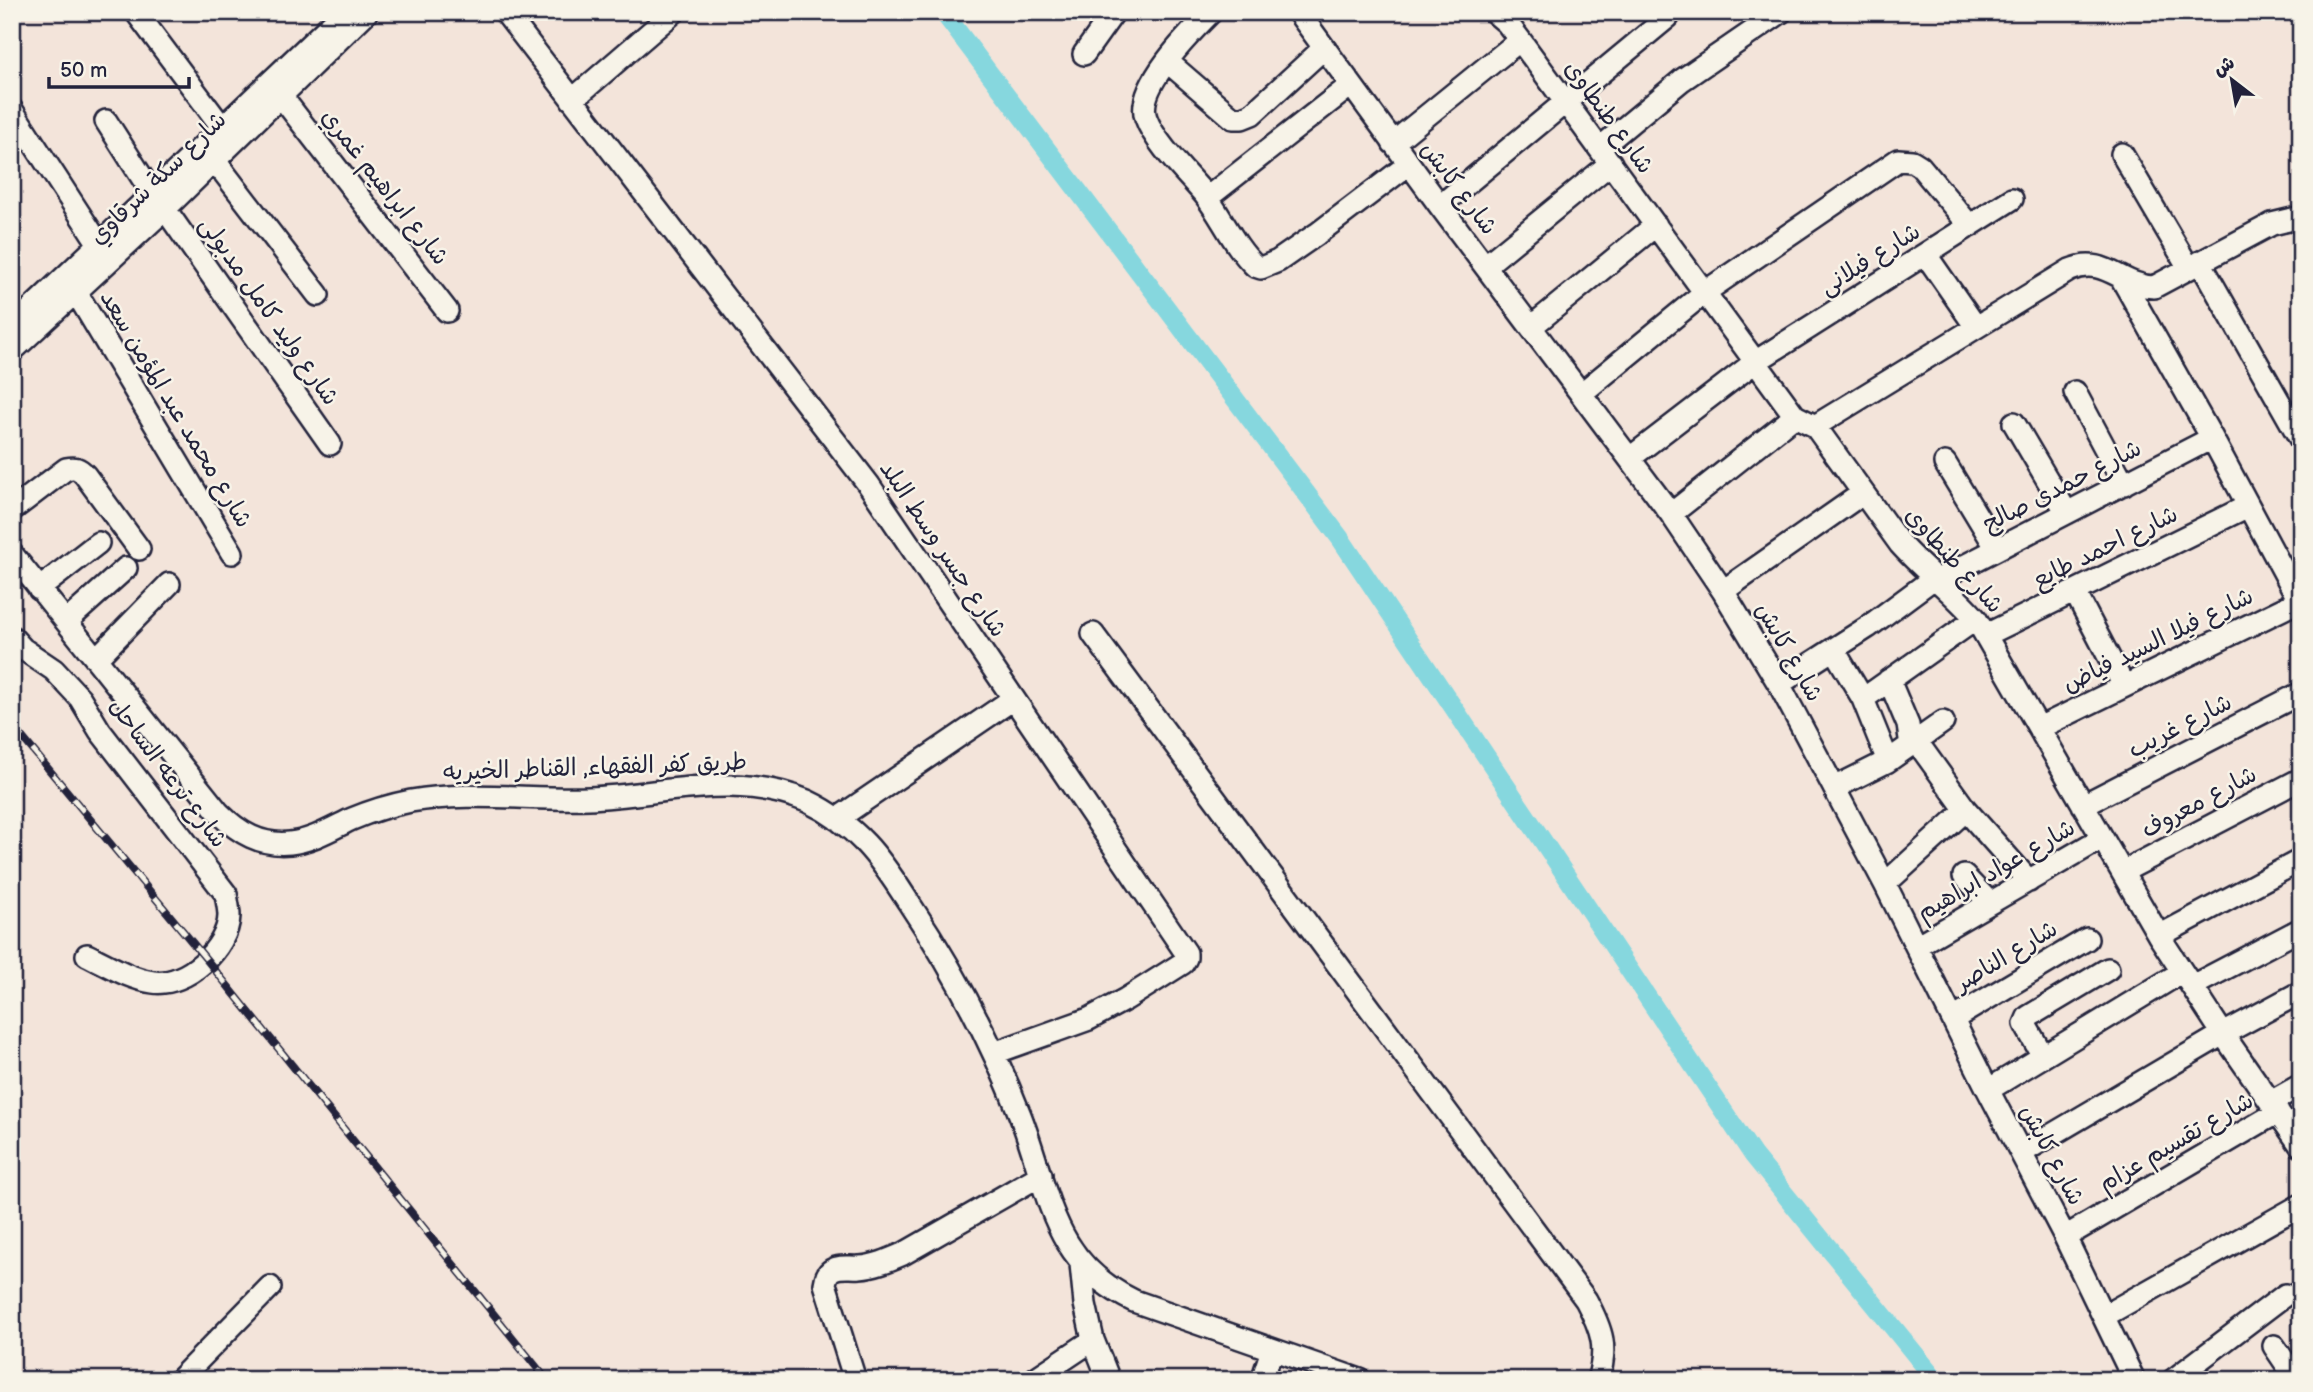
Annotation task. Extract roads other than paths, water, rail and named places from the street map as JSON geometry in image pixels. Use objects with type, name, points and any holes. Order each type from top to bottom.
[{"type":"street","points":[[136,12],[222,128]]},
{"type":"street","name":"شارع سكة شرقاوي","points":[[12,351],[76,292],[222,128],[344,12]]},
{"type":"street","name":"شارع سكة شرقاوي","points":[[12,327],[99,244],[215,161],[367,12]]},
{"type":"street","name":"شارع جسر وسط البلد","points":[[505,12],[869,485],[1183,947],[1186,958],[1126,999],[1089,1018],[994,1053]]},
{"type":"street","points":[[572,100],[674,12]]},
{"type":"street","points":[[1084,54],[1114,12]]},
{"type":"street","points":[[1211,12],[1168,62],[1149,89],[1144,101],[1145,117],[1152,130],[1207,198],[1250,261],[1261,268],[1278,261],[1409,164]]},
{"type":"street","name":"شارع طنطاوى","points":[[1494,12],[1520,40],[1795,416],[1815,426],[1900,544],[1959,600],[1981,627],[2159,936],[2222,1034],[2301,1146]]},
{"type":"street","points":[[1485,265],[1682,80],[1781,12]]},
{"type":"street","name":"شارع كابش","points":[[1302,14],[1393,143],[1671,514],[1723,591],[1779,684],[1885,884],[2065,1237],[2134,1380]]},
{"type":"street","points":[[1440,206],[1668,17]]},
{"type":"street","points":[[1393,143],[1520,40]]},
{"type":"street","points":[[1168,62],[1233,118],[1242,118],[1252,114],[1324,48]]},
{"type":"street","points":[[1207,198],[1351,85]]},
{"type":"street","name":"شارع ابراهيم غمري","points":[[281,96],[447,311]]},
{"type":"street","points":[[12,110],[99,244]]},
{"type":"street","name":"شارع وليد كامل مدبولى","points":[[106,121],[158,201],[330,444]]},
{"type":"street","points":[[2122,154],[2195,265],[2301,440]]},
{"type":"street","points":[[1582,393],[1705,292],[1898,160],[1912,161],[1920,166],[1970,226]]},
{"type":"street","points":[[215,161],[318,295]]},
{"type":"street","name":"شارع فيلانى","points":[[1630,458],[1755,362],[2012,199]]},
{"type":"street","points":[[1815,426],[2081,266],[2103,267],[2122,279],[2143,287],[2154,287],[2272,224],[2301,217]]},
{"type":"street","points":[[1531,327],[1656,225]]},
{"type":"street","points":[[1926,255],[1976,327]]},
{"type":"street","points":[[2122,279],[2300,600]]},
{"type":"street","name":"شارع محمد عبد المؤمن سعد","points":[[76,292],[232,553]]},
{"type":"street","points":[[2075,392],[2124,484]]},
{"type":"street","points":[[1671,514],[1795,416]]},
{"type":"street","points":[[2014,423],[2067,513]]},
{"type":"street","name":"شارع حمدى صالح","points":[[1779,684],[1834,650],[1935,579],[2212,438]]},
{"type":"street","points":[[1945,463],[1997,549]]},
{"type":"street","points":[[12,510],[66,469],[73,467],[85,475],[139,550]]},
{"type":"street","points":[[1723,591],[1863,493]]},
{"type":"street","name":"شارع احمد طايع","points":[[1863,699],[1889,680],[1981,627],[2075,592],[2248,506]]},
{"type":"street","points":[[38,589],[98,542]]},
{"type":"street","name":"طريق كفر الفقهاء, القناطر الخيريه","points":[[12,554],[219,813],[234,828],[252,838],[271,843],[292,843],[312,838],[383,808],[440,797],[591,798],[652,794],[713,785],[746,785],[778,791],[809,802],[837,819],[866,843],[920,919],[963,990],[994,1053],[1023,1123],[1058,1226],[1082,1265],[1115,1292],[1134,1301],[1360,1380]]},
{"type":"street","points":[[67,621],[126,568]]},
{"type":"street","points":[[96,659],[169,584]]},
{"type":"street","points":[[2075,592],[2124,686]]},
{"type":"street","name":"شارع فيلا السيد فياض","points":[[2039,728],[2300,600]]},
{"type":"street","points":[[1094,634],[1586,1300],[1598,1322],[1604,1344],[1604,1363],[1598,1380]]},
{"type":"street","name":"شارع ترعه الساحل","points":[[12,637],[23,649],[54,670],[80,698],[100,731],[226,894],[229,917],[222,940],[193,972],[176,980],[157,983],[138,980],[87,955]]},
{"type":"street","points":[[1834,650],[1863,699],[1888,761]]},
{"type":"street","points":[[1889,680],[1914,744],[1966,810],[2029,881]]},
{"type":"street","name":"شارع غريب","points":[[2083,805],[2301,693]]},
{"type":"street","points":[[837,819],[1013,699]]},
{"type":"street","points":[[1834,788],[1888,761],[1943,722]]},
{"type":"street","name":"شارع معروف","points":[[2122,872],[2301,779]]},
{"type":"street","points":[[1885,884],[1966,810]]},
{"type":"street","name":"شارع عواد ابراهيم","points":[[1916,946],[2102,838]]},
{"type":"street","points":[[2159,936],[2301,860]]},
{"type":"street","points":[[1964,876],[1990,903]]},
{"type":"street","points":[[1988,1090],[2043,1056],[2187,979],[2301,929]]},
{"type":"street","name":"شارع الناصر","points":[[1952,1018],[2087,939]]},
{"type":"street","points":[[2043,1056],[2025,1024],[2028,1017],[2108,969]]},
{"type":"street","points":[[2021,1153],[2222,1034],[2301,992]]},
{"type":"street","name":"شارع تقسيم عزام","points":[[2065,1237],[2274,1107],[2301,1085]]},
{"type":"street","points":[[855,1380],[825,1284],[826,1276],[831,1270],[880,1264],[903,1254],[1041,1175]]},
{"type":"street","points":[[2104,1316],[2301,1205]]},
{"type":"street","points":[[1082,1265],[1085,1304],[1093,1340],[1109,1380]]},
{"type":"street","points":[[179,1380],[270,1287]]},
{"type":"street","points":[[2173,1380],[2285,1295]]},
{"type":"street","points":[[1033,1380],[1093,1340]]},
{"type":"street","points":[[2274,1346],[2297,1380]]},
{"type":"street","points":[[1262,1380],[1272,1350]]},
{"type":"waterway","points":[[943,12],[1340,538],[1753,1155],[1936,1380]]},
{"type":"railway","points":[[12,725],[206,959],[547,1380]]}]
